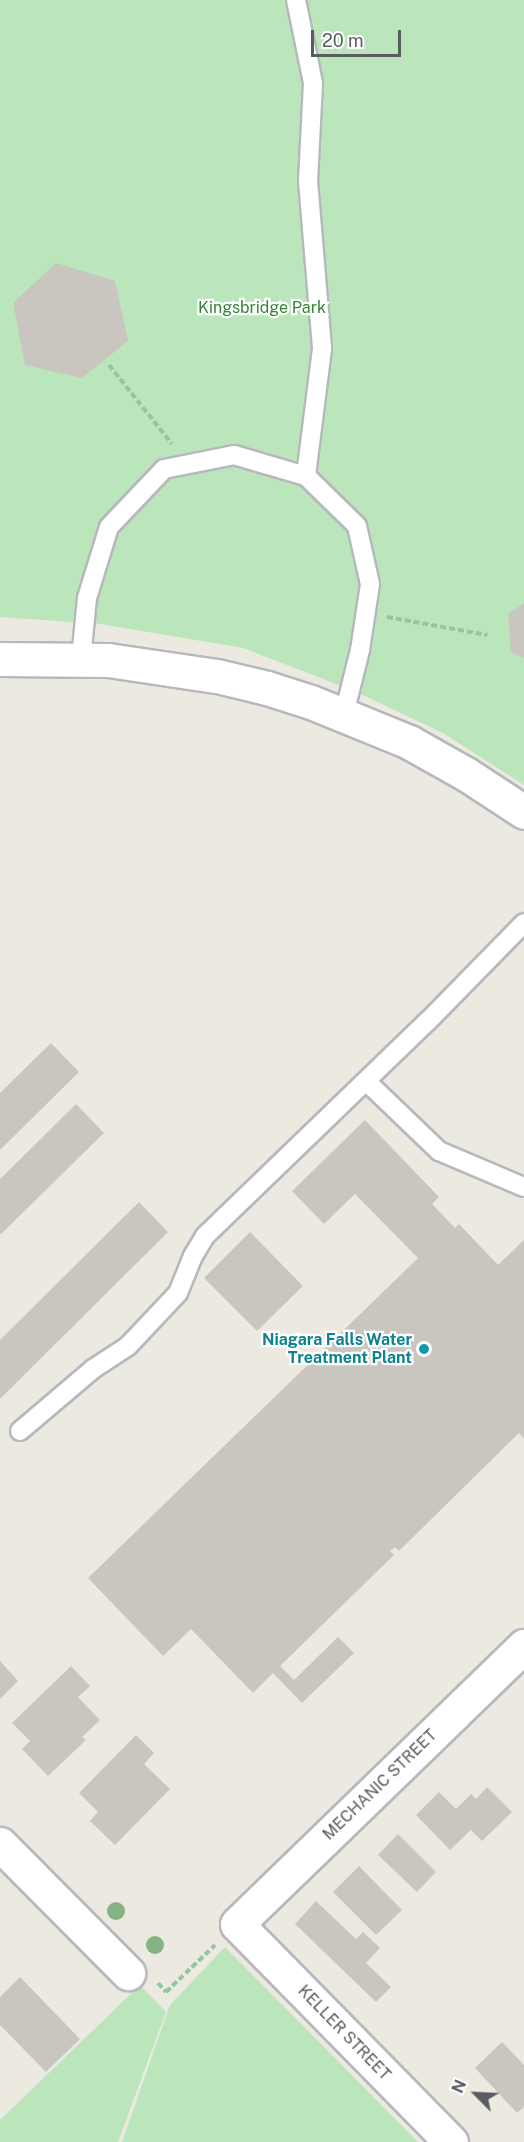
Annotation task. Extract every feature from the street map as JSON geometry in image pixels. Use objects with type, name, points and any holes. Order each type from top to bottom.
[{"type":"street","points":[[0,659],[81,659],[217,676],[267,688],[344,714],[409,742],[466,774],[524,812]]},
{"type":"street","name":"MECHANIC STREET","points":[[237,1924],[524,1646]]},
{"type":"street","points":[[0,1844],[128,1973]]},
{"type":"street","name":"KELLER STREET","points":[[237,1924],[451,2142]]},
{"type":"lane","points":[[296,0],[313,83],[308,181],[322,349],[306,477]]},
{"type":"lane","points":[[81,659],[87,598],[109,527],[164,469],[234,455],[306,477],[357,526],[370,584],[360,650],[344,714]]},
{"type":"lane","points":[[20,1431],[86,1374],[128,1346],[178,1293],[193,1256],[205,1236],[366,1081],[524,923]]},
{"type":"lane","points":[[366,1081],[439,1151],[524,1187]]},
{"type":"path","points":[[109,365],[187,464]]},
{"type":"path","points":[[365,614],[487,635]]},
{"type":"path","points":[[128,1973],[140,1963],[166,1992],[237,1924]]},
{"type":"green space","name":"Kingsbridge Park","points":[[0,0],[524,0],[524,785],[443,733],[354,691],[243,648],[100,624],[0,617]]},
{"type":"green space","points":[[225,1947],[418,2142],[122,2142],[170,2005]]},
{"type":"green space","points":[[140,1985],[166,2012],[118,2142],[0,2142],[0,2120]]},
{"type":"building","points":[[56,263],[115,281],[128,341],[82,378],[25,365],[13,303]]},
{"type":"building","points":[[524,603],[524,658],[511,652],[508,614]]},
{"type":"building","points":[[51,1043],[79,1072],[0,1150],[0,1093]]},
{"type":"building","points":[[76,1104],[104,1133],[0,1235],[0,1179]]},
{"type":"building","name":"Niagara Falls Water Treatment Plant","points":[[365,1120],[439,1197],[432,1204],[455,1228],[459,1224],[498,1265],[524,1240],[524,1439],[519,1433],[399,1551],[395,1547],[390,1551],[394,1555],[280,1666],[294,1680],[338,1637],[354,1653],[302,1703],[273,1673],[253,1693],[191,1629],[163,1656],[88,1578],[418,1258],[355,1194],[324,1224],[292,1191]]},
{"type":"building","points":[[139,1202],[168,1232],[0,1399],[0,1340]]},
{"type":"building","points":[[250,1232],[303,1286],[257,1331],[204,1278]]},
{"type":"building","points":[[0,1661],[18,1681],[0,1699]]},
{"type":"building","points":[[71,1666],[90,1686],[78,1697],[100,1720],[82,1737],[86,1740],[48,1776],[22,1749],[30,1741],[12,1723]]},
{"type":"building","points":[[136,1735],[154,1753],[144,1764],[170,1789],[115,1845],[90,1821],[98,1812],[79,1793]]},
{"type":"building","points":[[487,1787],[512,1812],[482,1841],[471,1830],[450,1850],[416,1815],[439,1792],[456,1809],[471,1794],[476,1799]]},
{"type":"building","points":[[398,1834],[436,1872],[417,1892],[378,1855]]},
{"type":"building","points":[[359,1866],[402,1910],[376,1935],[333,1892]]},
{"type":"building","points":[[316,1901],[356,1939],[363,1932],[380,1948],[366,1963],[391,1987],[376,2002],[295,1924]]},
{"type":"building","points":[[20,1977],[80,2039],[46,2072],[0,2025],[0,1997]]},
{"type":"building","points":[[502,2042],[524,2065],[524,2107],[517,2113],[475,2068]]},
{"type":"place","name":"Niagara Falls Water Treatment Plant","points":[[424,1349]]}]
